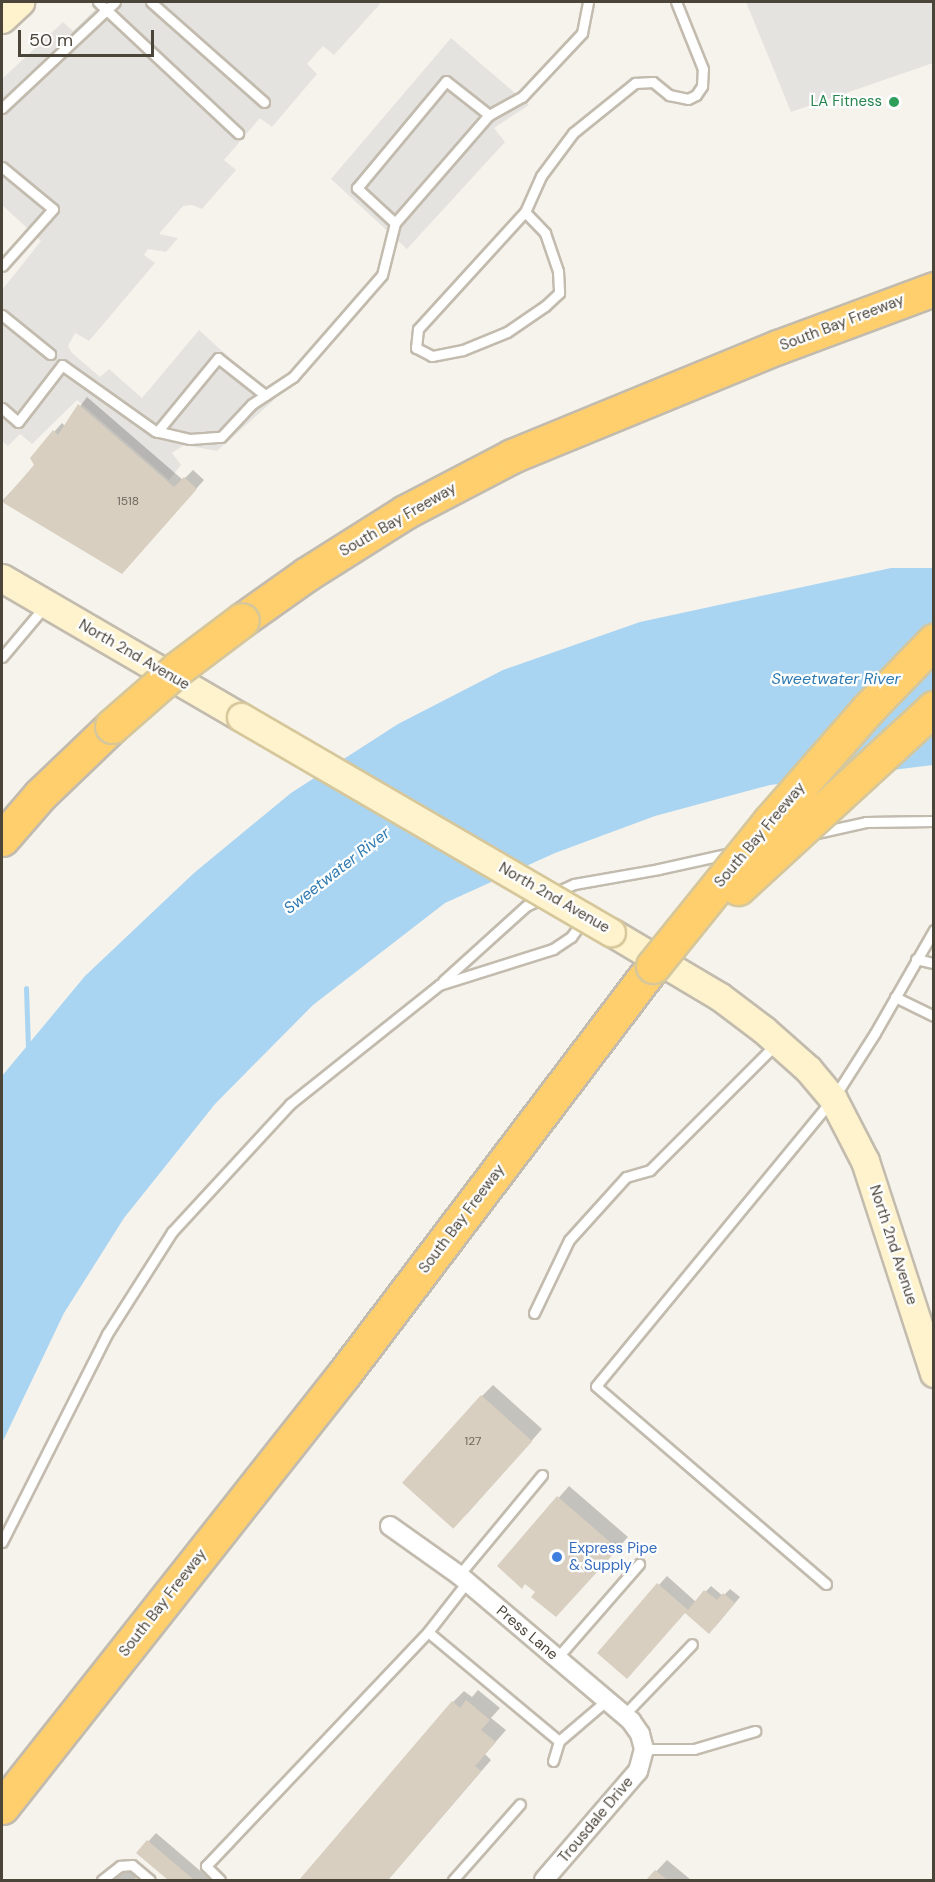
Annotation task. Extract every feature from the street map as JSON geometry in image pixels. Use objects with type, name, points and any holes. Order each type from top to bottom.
[{"type":"highway","name":"South Bay Freeway","points":[[2,840],[40,795],[112,726],[177,669],[307,574],[405,512],[512,456],[778,347],[933,289]]},
{"type":"highway","name":"South Bay Freeway","points":[[2,1807],[344,1374],[653,966],[770,821],[868,709],[933,641]]},
{"type":"highway","points":[[653,966],[933,708]]},
{"type":"street","points":[[2,19],[20,2]]},
{"type":"street","name":"North 2nd Avenue","points":[[2,578],[585,916],[719,996],[778,1041],[808,1069],[833,1099],[865,1161],[933,1373]]},
{"type":"street","name":"Press Lane","points":[[390,1526],[463,1578],[624,1715],[640,1734],[644,1753]]},
{"type":"street","name":"Trousdale Drive","points":[[544,1881],[638,1771],[644,1753]]},
{"type":"lane","points":[[98,2],[238,133]]},
{"type":"lane","points":[[2,108],[115,2]]},
{"type":"lane","points":[[151,2],[264,102]]},
{"type":"lane","points":[[2,408],[18,422],[62,365],[157,432],[190,439],[221,437],[252,404],[293,376],[382,275],[395,223],[489,115],[522,97],[582,33],[588,2]]},
{"type":"lane","points":[[525,212],[546,233],[558,271],[559,293],[545,306],[507,332],[463,350],[432,356],[416,348],[418,329],[525,212],[541,176],[573,133],[635,83],[653,82],[669,95],[688,99],[696,95],[702,86],[704,69],[676,2]]},
{"type":"lane","points":[[395,223],[357,188],[446,81],[489,115]]},
{"type":"lane","points":[[2,167],[53,209],[2,266]]},
{"type":"lane","points":[[2,315],[50,354]]},
{"type":"lane","points":[[157,432],[218,358],[265,395]]},
{"type":"lane","points":[[2,657],[47,604]]},
{"type":"lane","points":[[774,843],[866,822],[933,821]]},
{"type":"lane","points":[[2,1542],[107,1334],[172,1232],[290,1104],[439,985],[526,906],[574,884],[659,869],[762,846]]},
{"type":"lane","points":[[439,985],[553,949],[572,937],[585,916]]},
{"type":"lane","points":[[826,1584],[596,1386],[833,1099],[875,1033],[933,930]]},
{"type":"lane","points":[[916,959],[933,963]]},
{"type":"lane","points":[[895,997],[933,1016]]},
{"type":"lane","points":[[534,1313],[569,1240],[576,1232],[626,1178],[650,1170],[778,1041]]},
{"type":"lane","points":[[220,1881],[206,1866],[428,1632],[463,1578],[542,1475]]},
{"type":"lane","points":[[557,1658],[639,1564]]},
{"type":"lane","points":[[428,1632],[559,1741]]},
{"type":"lane","points":[[624,1715],[692,1644]]},
{"type":"lane","points":[[553,1761],[559,1741],[606,1700]]},
{"type":"lane","points":[[644,1753],[694,1749],[754,1731]]},
{"type":"lane","points":[[453,1881],[520,1804]]},
{"type":"lane","points":[[102,1881],[120,1866],[132,1865],[150,1881]]},
{"type":"shaded area","points":[[103,2],[377,2],[380,4],[334,55],[323,46],[307,64],[317,74],[272,127],[260,118],[224,160],[236,170],[202,209],[192,205],[183,206],[159,234],[178,238],[166,252],[148,249],[144,255],[155,263],[89,341],[75,333],[68,346],[71,352],[100,377],[109,369],[142,398],[199,330],[275,399],[217,451],[184,445],[172,453],[181,465],[169,480],[77,400],[32,444],[20,434],[8,446],[2,441],[2,290],[41,241],[2,205],[2,79],[63,22],[73,31]]},
{"type":"shaded area","points":[[746,2],[933,2],[933,63],[791,112]]},
{"type":"shaded area","points":[[451,38],[529,105],[494,128],[505,142],[407,249],[331,179]]},
{"type":"water","name":"Sweetwater River","points":[[891,568],[933,568],[933,765],[770,785],[655,816],[555,853],[445,903],[313,1005],[215,1104],[124,1218],[64,1313],[2,1443],[2,1076],[85,976],[194,873],[291,793],[398,724],[503,670],[640,622]]},
{"type":"building","points":[[78,404],[174,487],[184,477],[197,489],[122,574],[2,502],[34,465],[30,458],[53,430],[58,435]]},
{"type":"building","points":[[481,1395],[532,1441],[453,1529],[402,1483]]},
{"type":"building","name":"Express Pipe & Supply","points":[[557,1496],[618,1549],[556,1617],[531,1597],[535,1592],[525,1584],[522,1589],[497,1566]]},
{"type":"building","points":[[657,1583],[688,1610],[704,1590],[717,1600],[723,1593],[735,1603],[709,1634],[685,1613],[627,1679],[597,1653]]},
{"type":"building","points":[[466,1700],[490,1720],[481,1730],[496,1742],[475,1766],[481,1771],[388,1880],[299,1880],[452,1701],[460,1708]]},
{"type":"building","points":[[147,1840],[194,1880],[168,1880],[136,1853]]},
{"type":"building","points":[[655,1870],[667,1880],[646,1880]]},
{"type":"waterway","points":[[26,988],[28,1049]]},
{"type":"place","name":"LA Fitness","points":[[894,102]]},
{"type":"place","name":"Express Pipe & Supply","points":[[557,1557]]}]
